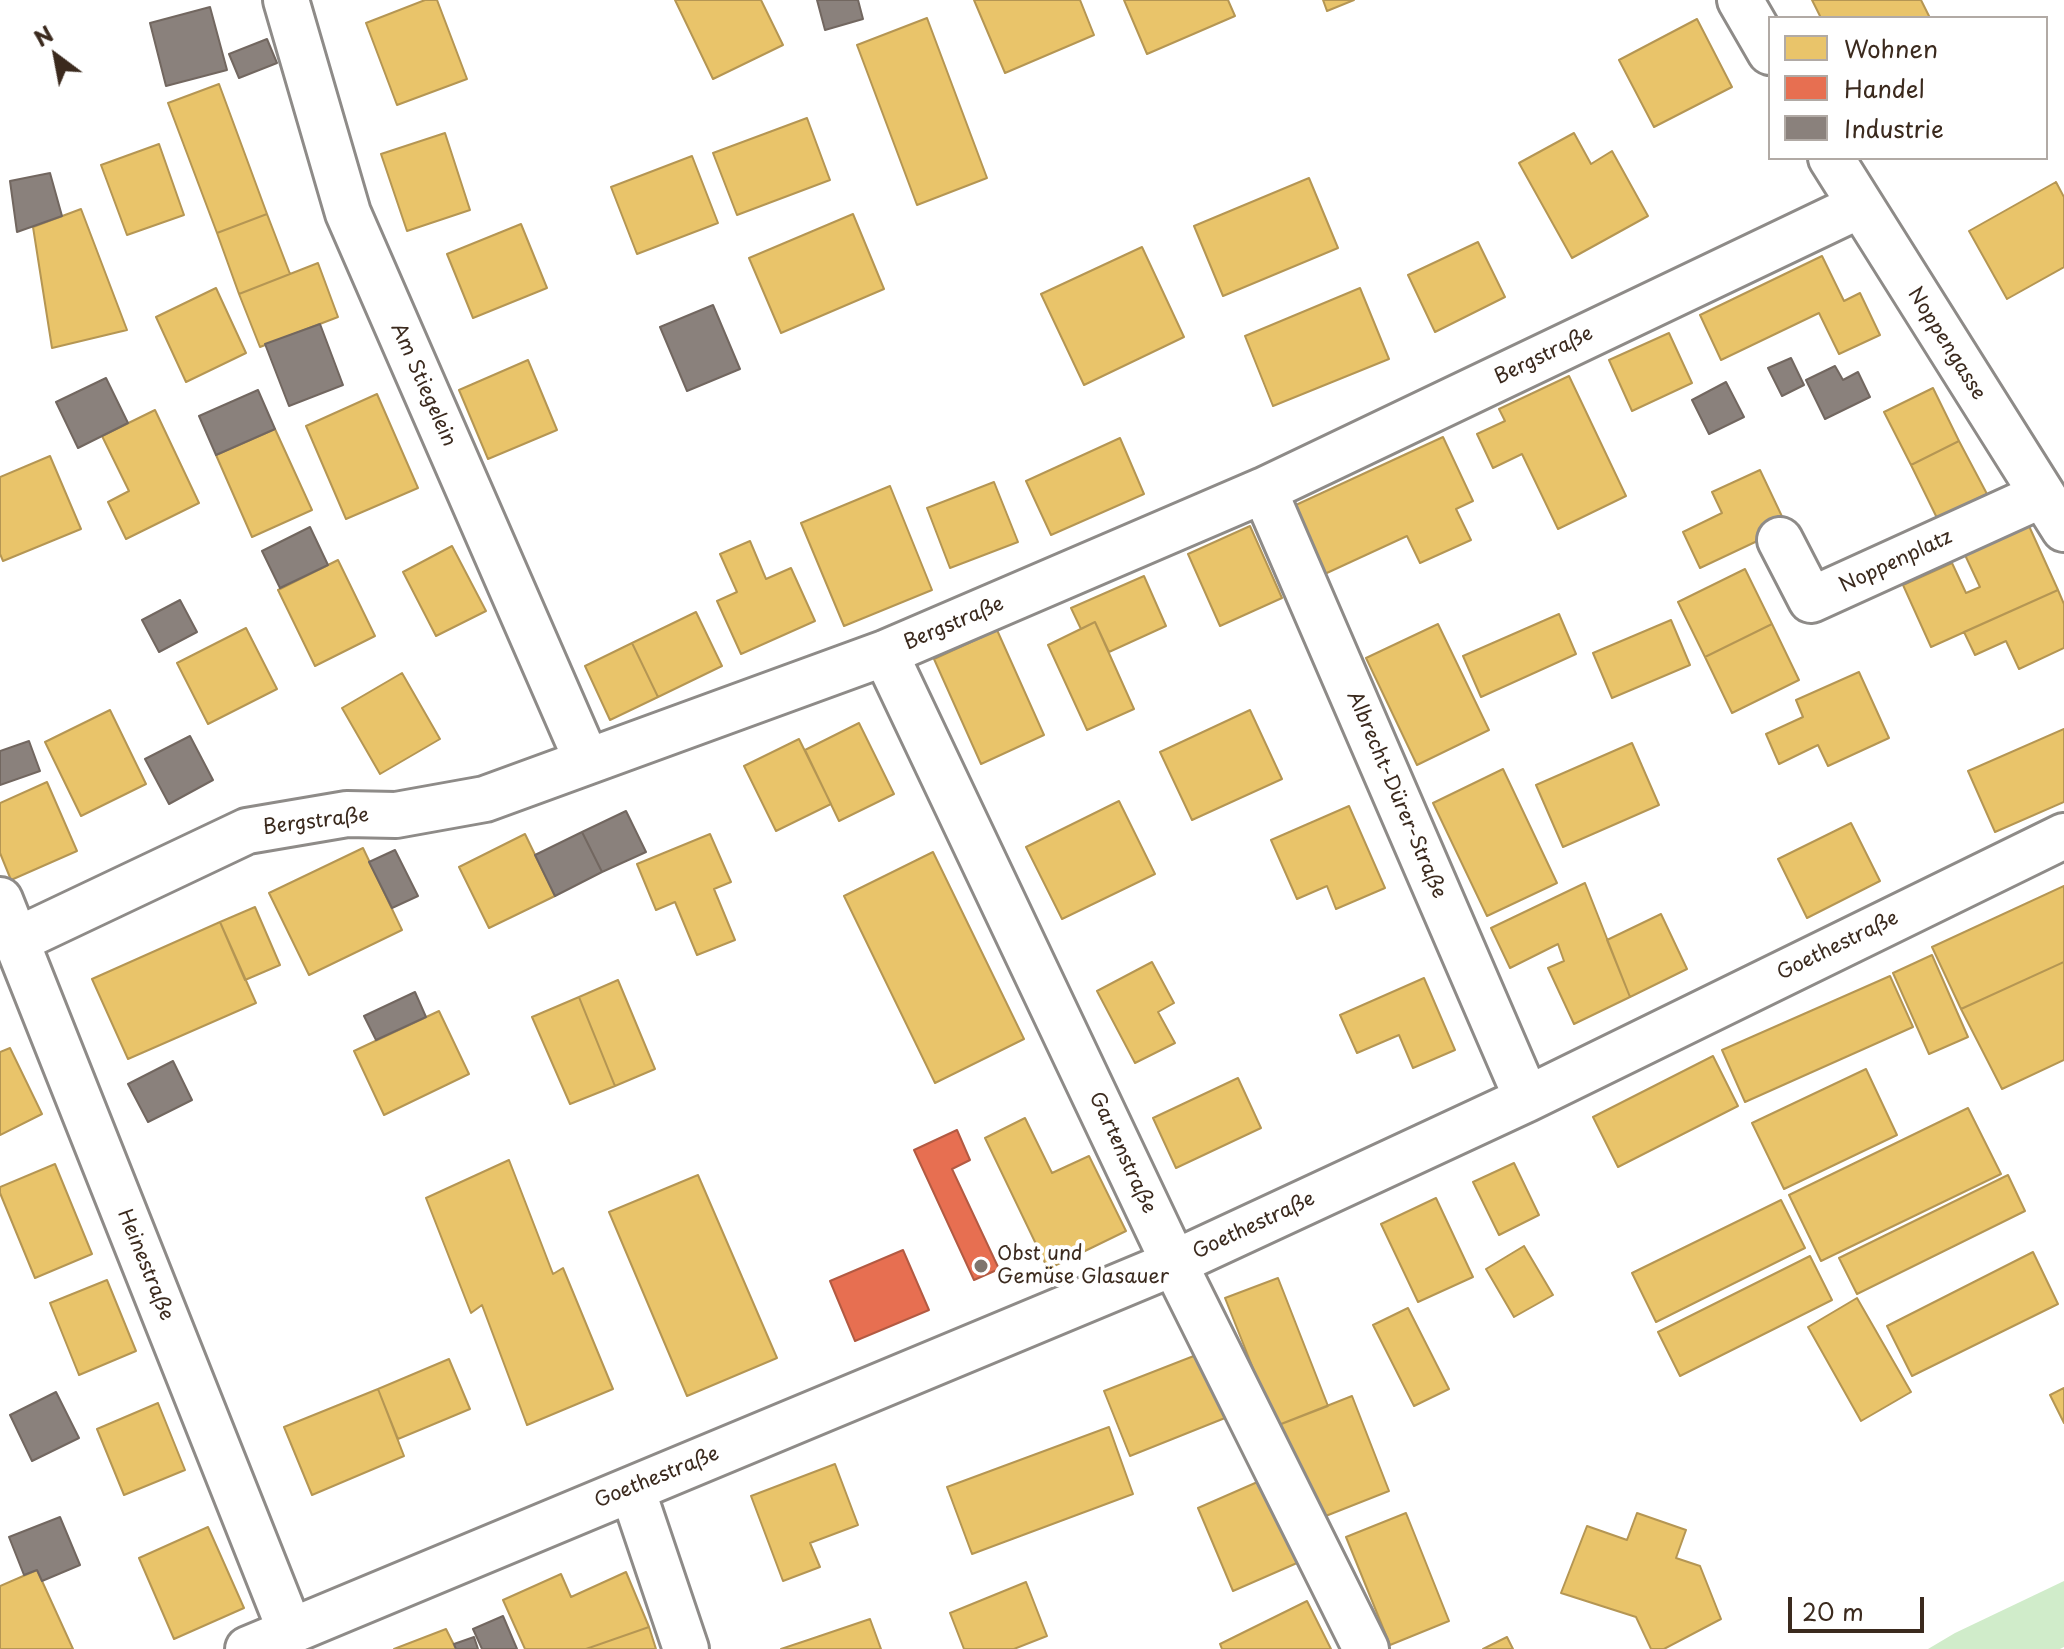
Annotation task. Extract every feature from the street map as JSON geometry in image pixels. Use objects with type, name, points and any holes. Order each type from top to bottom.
[{"type":"street","name":"Am Stiegelein","points":[[286,0],[348,213],[587,761]]},
{"type":"street","points":[[1740,0],[1768,49]]},
{"type":"street","name":"Noppengasse","points":[[1832,160],[2053,512]]},
{"type":"street","name":"Bergstraße","points":[[17,940],[247,831],[347,814],[396,815],[485,799],[885,653],[1264,490],[1859,206]]},
{"type":"street","name":"Albrecht-Dürer-Straße","points":[[1264,490],[1527,1099]]},
{"type":"street","name":"Noppenplatz","points":[[1780,540],[1811,600],[2053,512]]},
{"type":"street","name":"Gartenstraße","points":[[885,653],[1174,1263],[1366,1649]]},
{"type":"street","name":"Goethestraße","points":[[248,1649],[1174,1263],[1527,1099],[2064,836]]},
{"type":"street","name":"Heinestraße","points":[[0,900],[290,1630]]},
{"type":"street","points":[[632,1489],[686,1649]]},
{"type":"green space","points":[[2064,1581],[2064,1647],[2060,1649],[1928,1649],[1955,1633]]},
{"type":"building: Wohnen","points":[[425,0],[437,0],[467,79],[397,105],[366,23]]},
{"type":"building: Wohnen","points":[[675,0],[761,0],[783,45],[713,79]]},
{"type":"building: Wohnen","points":[[974,0],[1080,0],[1094,35],[1005,73]]},
{"type":"building: Wohnen","points":[[1124,0],[1228,0],[1235,16],[1147,54]]},
{"type":"building: Wohnen","points":[[1323,0],[1354,0],[1327,11]]},
{"type":"building: Wohnen","points":[[1812,0],[1921,0],[1929,16],[1820,16]]},
{"type":"building: Wohnen","points":[[927,18],[987,178],[917,205],[857,45]]},
{"type":"building: Wohnen","points":[[1697,19],[1732,87],[1654,127],[1619,60]]},
{"type":"building: Wohnen","points":[[219,84],[267,214],[217,233],[168,103]]},
{"type":"building: Wohnen","points":[[807,118],[830,180],[737,215],[713,153]]},
{"type":"building: Wohnen","points":[[445,133],[470,210],[407,231],[381,154]]},
{"type":"building: Wohnen","points":[[1574,133],[1591,164],[1612,151],[1648,216],[1572,258],[1519,163]]},
{"type":"building: Wohnen","points":[[159,144],[184,215],[127,235],[101,165]]},
{"type":"building: Wohnen","points":[[692,156],[718,223],[637,254],[611,187]]},
{"type":"building: Wohnen","points":[[1309,178],[1338,248],[1223,296],[1194,226]]},
{"type":"building: Wohnen","points":[[2056,182],[2064,197],[2064,267],[2007,299],[1969,231]]},
{"type":"building: Wohnen","points":[[81,209],[127,330],[52,348],[33,227]]},
{"type":"building: Wohnen","points":[[267,214],[290,274],[239,294],[217,233]]},
{"type":"building: Wohnen","points":[[853,214],[884,289],[781,333],[749,258]]},
{"type":"building: Wohnen","points":[[521,224],[547,288],[473,318],[447,254]]},
{"type":"building: Wohnen","points":[[1478,242],[1505,297],[1435,332],[1408,275]]},
{"type":"building: Wohnen","points":[[1142,247],[1184,337],[1084,385],[1041,294]]},
{"type":"building: Wohnen","points":[[1822,256],[1844,301],[1860,293],[1880,335],[1839,354],[1819,313],[1721,360],[1700,315]]},
{"type":"building: Wohnen","points":[[318,263],[338,317],[260,347],[239,294]]},
{"type":"building: Wohnen","points":[[216,288],[246,353],[186,382],[156,317]]},
{"type":"building: Wohnen","points":[[1360,288],[1389,359],[1273,406],[1245,336]]},
{"type":"building: Wohnen","points":[[1669,333],[1692,383],[1632,411],[1609,360]]},
{"type":"building: Wohnen","points":[[528,360],[557,430],[488,459],[459,390]]},
{"type":"building: Wohnen","points":[[1569,376],[1626,496],[1558,529],[1522,454],[1493,468],[1477,434],[1505,421],[1499,409]]},
{"type":"building: Wohnen","points":[[1933,388],[1959,441],[1911,465],[1884,412]]},
{"type":"building: Wohnen","points":[[377,394],[418,488],[346,519],[306,426]]},
{"type":"building: Wohnen","points":[[155,410],[199,503],[126,539],[108,502],[129,491],[102,436]]},
{"type":"building: Wohnen","points":[[275,429],[312,510],[252,537],[216,455]]},
{"type":"building: Wohnen","points":[[1443,437],[1473,501],[1456,509],[1471,540],[1420,563],[1407,536],[1316,578],[1285,510]]},
{"type":"building: Wohnen","points":[[1120,438],[1144,494],[1051,535],[1026,481]]},
{"type":"building: Wohnen","points":[[1959,441],[1987,494],[1937,518],[1911,465]]},
{"type":"building: Wohnen","points":[[50,456],[81,529],[3,561],[0,554],[0,477]]},
{"type":"building: Wohnen","points":[[1760,470],[1787,527],[1700,568],[1683,532],[1722,513],[1712,492]]},
{"type":"building: Wohnen","points":[[994,482],[1018,542],[950,568],[927,508]]},
{"type":"building: Wohnen","points":[[890,486],[932,590],[844,626],[801,523]]},
{"type":"building: Wohnen","points":[[1250,526],[1282,598],[1220,626],[1188,554]]},
{"type":"building: Wohnen","points":[[2029,526],[2058,590],[1931,647],[1903,585],[1952,563],[1966,593],[1980,587],[1965,555]]},
{"type":"building: Wohnen","points":[[750,541],[766,579],[791,568],[815,621],[741,654],[717,601],[737,592],[720,554]]},
{"type":"building: Wohnen","points":[[452,546],[486,611],[436,636],[403,572]]},
{"type":"building: Wohnen","points":[[338,560],[375,636],[315,666],[278,590]]},
{"type":"building: Wohnen","points":[[1745,569],[1772,624],[1705,657],[1678,602]]},
{"type":"building: Wohnen","points":[[1144,576],[1166,626],[1109,652],[1095,622],[1081,629],[1071,608]]},
{"type":"building: Wohnen","points":[[2058,590],[2064,604],[2064,648],[2019,669],[2006,641],[1975,655],[1964,632]]},
{"type":"building: Wohnen","points":[[696,612],[722,666],[658,697],[632,643]]},
{"type":"building: Wohnen","points":[[1559,614],[1576,654],[1481,697],[1463,656]]},
{"type":"building: Wohnen","points":[[1671,620],[1690,665],[1612,698],[1593,653]]},
{"type":"building: Wohnen","points":[[1095,622],[1134,709],[1087,730],[1048,645]]},
{"type":"building: Wohnen","points":[[1438,624],[1489,730],[1417,765],[1366,658]]},
{"type":"building: Wohnen","points":[[1772,624],[1799,680],[1732,713],[1705,657]]},
{"type":"building: Wohnen","points":[[246,628],[277,689],[208,724],[177,663]]},
{"type":"building: Wohnen","points":[[997,630],[1044,735],[981,764],[934,659]]},
{"type":"building: Wohnen","points":[[632,643],[658,697],[610,720],[585,666]]},
{"type":"building: Wohnen","points":[[1859,672],[1889,738],[1828,766],[1818,745],[1779,764],[1766,734],[1803,717],[1796,700]]},
{"type":"building: Wohnen","points":[[402,673],[440,739],[380,774],[342,708]]},
{"type":"building: Wohnen","points":[[110,710],[146,784],[81,816],[45,742]]},
{"type":"building: Wohnen","points":[[1250,710],[1282,779],[1192,820],[1160,752]]},
{"type":"building: Wohnen","points":[[859,723],[894,794],[839,821],[805,750]]},
{"type":"building: Wohnen","points":[[2064,729],[2064,802],[1995,832],[1968,771]]},
{"type":"building: Wohnen","points":[[799,739],[831,804],[776,831],[744,766]]},
{"type":"building: Wohnen","points":[[1632,743],[1659,805],[1563,847],[1536,785]]},
{"type":"building: Wohnen","points":[[1503,769],[1557,883],[1487,916],[1433,803]]},
{"type":"building: Wohnen","points":[[47,782],[77,851],[11,880],[0,853],[0,803]]},
{"type":"building: Wohnen","points":[[1119,801],[1155,874],[1062,919],[1026,847]]},
{"type":"building: Wohnen","points":[[1349,806],[1385,888],[1336,909],[1327,886],[1297,899],[1271,840]]},
{"type":"building: Wohnen","points":[[1851,823],[1880,881],[1807,918],[1778,859]]},
{"type":"building: Wohnen","points":[[525,834],[555,896],[489,928],[459,867]]},
{"type":"building: Wohnen","points":[[710,834],[731,882],[714,889],[735,940],[697,955],[675,902],[656,910],[637,864]]},
{"type":"building: Wohnen","points":[[363,848],[402,930],[309,975],[269,893]]},
{"type":"building: Wohnen","points":[[933,852],[1024,1039],[935,1083],[844,896]]},
{"type":"building: Wohnen","points":[[1585,883],[1630,997],[1574,1024],[1548,968],[1564,961],[1558,944],[1510,968],[1491,928]]},
{"type":"building: Wohnen","points":[[2064,886],[2064,962],[1961,1009],[1932,947]]},
{"type":"building: Wohnen","points":[[255,907],[280,965],[245,980],[220,922]]},
{"type":"building: Wohnen","points":[[1661,914],[1687,969],[1630,997],[1607,940]]},
{"type":"building: Wohnen","points":[[220,922],[256,1003],[128,1059],[92,979]]},
{"type":"building: Wohnen","points":[[1932,955],[1968,1037],[1929,1054],[1893,973]]},
{"type":"building: Wohnen","points":[[1152,962],[1174,1003],[1158,1012],[1175,1043],[1135,1063],[1097,991]]},
{"type":"building: Wohnen","points":[[2064,962],[2064,1060],[2002,1089],[1961,1009]]},
{"type":"building: Wohnen","points":[[1890,976],[1913,1027],[1745,1102],[1722,1050]]},
{"type":"building: Wohnen","points":[[1424,978],[1455,1050],[1413,1068],[1399,1035],[1357,1053],[1340,1015]]},
{"type":"building: Wohnen","points":[[618,980],[655,1069],[615,1086],[579,997]]},
{"type":"building: Wohnen","points":[[579,997],[615,1086],[570,1104],[532,1017]]},
{"type":"building: Wohnen","points":[[439,1011],[469,1074],[384,1115],[354,1051]]},
{"type":"building: Wohnen","points":[[10,1048],[42,1114],[0,1135],[0,1052]]},
{"type":"building: Wohnen","points":[[1713,1056],[1738,1106],[1618,1167],[1593,1117]]},
{"type":"building: Wohnen","points":[[1866,1069],[1897,1135],[1784,1189],[1752,1123]]},
{"type":"building: Wohnen","points":[[1238,1078],[1261,1128],[1176,1168],[1153,1118]]},
{"type":"building: Wohnen","points":[[1968,1108],[2001,1174],[1821,1261],[1789,1195]]},
{"type":"building: Wohnen","points":[[1025,1118],[1052,1173],[1089,1156],[1126,1231],[1048,1269],[985,1138]]},
{"type":"building: Wohnen","points":[[509,1160],[553,1274],[563,1268],[613,1389],[527,1425],[482,1305],[471,1313],[426,1198]]},
{"type":"building: Wohnen","points":[[1514,1163],[1539,1215],[1499,1235],[1473,1182]]},
{"type":"building: Wohnen","points":[[55,1164],[92,1254],[35,1278],[0,1187]]},
{"type":"building: Wohnen","points":[[698,1175],[777,1358],[687,1396],[609,1212]]},
{"type":"building: Wohnen","points":[[2008,1175],[2025,1211],[1857,1294],[1839,1258]]},
{"type":"building: Wohnen","points":[[1436,1198],[1473,1277],[1418,1302],[1381,1224]]},
{"type":"building: Wohnen","points":[[1781,1200],[1805,1248],[1656,1322],[1632,1273]]},
{"type":"building: Wohnen","points":[[1524,1246],[1553,1295],[1514,1317],[1486,1269]]},
{"type":"building: Wohnen","points":[[2033,1252],[2058,1304],[1912,1376],[1887,1326]]},
{"type":"building: Wohnen","points":[[1810,1256],[1832,1300],[1680,1376],[1658,1332]]},
{"type":"building: Wohnen","points":[[1278,1278],[1328,1406],[1276,1426],[1225,1298]]},
{"type":"building: Wohnen","points":[[107,1280],[136,1351],[79,1375],[50,1303]]},
{"type":"building: Wohnen","points":[[1857,1298],[1911,1392],[1861,1421],[1808,1327]]},
{"type":"building: Wohnen","points":[[1408,1308],[1449,1389],[1414,1406],[1373,1325]]},
{"type":"building: Wohnen","points":[[1204,1352],[1230,1416],[1130,1456],[1104,1391]]},
{"type":"building: Wohnen","points":[[449,1359],[470,1409],[398,1439],[378,1389]]},
{"type":"building: Wohnen","points":[[2064,1388],[2064,1423],[2050,1395]]},
{"type":"building: Wohnen","points":[[378,1389],[404,1456],[312,1495],[284,1427]]},
{"type":"building: Wohnen","points":[[1352,1396],[1389,1491],[1313,1521],[1276,1426]]},
{"type":"building: Wohnen","points":[[158,1403],[185,1470],[124,1495],[97,1429]]},
{"type":"building: Wohnen","points":[[1109,1427],[1133,1494],[972,1554],[947,1487]]},
{"type":"building: Wohnen","points":[[835,1464],[858,1525],[810,1543],[820,1567],[783,1581],[751,1496]]},
{"type":"building: Wohnen","points":[[1262,1480],[1297,1563],[1233,1591],[1198,1508]]},
{"type":"building: Wohnen","points":[[1406,1513],[1449,1621],[1390,1645],[1346,1537]]},
{"type":"building: Wohnen","points":[[1637,1513],[1686,1530],[1676,1558],[1700,1566],[1721,1619],[1664,1649],[1651,1649],[1636,1617],[1561,1593],[1587,1526],[1627,1540]]},
{"type":"building: Wohnen","points":[[208,1527],[244,1608],[174,1639],[139,1558]]},
{"type":"building: Wohnen","points":[[37,1570],[73,1649],[0,1649],[0,1586]]},
{"type":"building: Wohnen","points":[[626,1572],[649,1627],[586,1649],[525,1649],[503,1600],[561,1574],[571,1597]]},
{"type":"building: Wohnen","points":[[1026,1582],[1047,1636],[1014,1649],[964,1649],[950,1613]]},
{"type":"building: Wohnen","points":[[1307,1601],[1331,1649],[1222,1649],[1220,1644]]},
{"type":"building: Wohnen","points":[[870,1619],[881,1649],[781,1649],[808,1640]]},
{"type":"building: Wohnen","points":[[649,1627],[656,1649],[586,1649]]},
{"type":"building: Wohnen","points":[[446,1629],[456,1649],[394,1649]]},
{"type":"building: Wohnen","points":[[1507,1637],[1513,1649],[1483,1649]]},
{"type":"building: Handel","points":[[957,1130],[970,1160],[952,1169],[999,1269],[974,1280],[914,1150]]},
{"type":"building: Handel","points":[[903,1250],[929,1310],[855,1341],[830,1281]]},
{"type":"building: Industrie","points":[[817,0],[858,0],[863,19],[825,30]]},
{"type":"building: Industrie","points":[[210,7],[227,70],[166,86],[150,23]]},
{"type":"building: Industrie","points":[[267,39],[277,63],[239,78],[229,54]]},
{"type":"building: Industrie","points":[[50,173],[62,216],[17,232],[10,181]]},
{"type":"building: Industrie","points":[[713,305],[740,369],[687,391],[660,327]]},
{"type":"building: Industrie","points":[[320,324],[343,385],[289,406],[265,344]]},
{"type":"building: Industrie","points":[[1791,358],[1804,385],[1782,396],[1768,368]]},
{"type":"building: Industrie","points":[[1835,366],[1843,380],[1858,372],[1870,397],[1825,419],[1806,380]]},
{"type":"building: Industrie","points":[[106,378],[128,423],[78,448],[56,402]]},
{"type":"building: Industrie","points":[[1726,382],[1744,417],[1709,434],[1692,400]]},
{"type":"building: Industrie","points":[[258,390],[275,429],[216,455],[199,416]]},
{"type":"building: Industrie","points":[[310,527],[328,565],[280,588],[262,551]]},
{"type":"building: Industrie","points":[[180,600],[197,632],[159,652],[142,620]]},
{"type":"building: Industrie","points":[[190,736],[213,780],[169,804],[145,759]]},
{"type":"building: Industrie","points":[[29,741],[40,771],[0,785],[0,751]]},
{"type":"building: Industrie","points":[[626,811],[646,852],[602,872],[582,832]]},
{"type":"building: Industrie","points":[[582,832],[602,872],[555,896],[535,855]]},
{"type":"building: Industrie","points":[[395,850],[418,896],[392,908],[369,862]]},
{"type":"building: Industrie","points":[[415,992],[426,1017],[376,1040],[364,1016]]},
{"type":"building: Industrie","points":[[173,1061],[192,1100],[148,1122],[128,1084]]},
{"type":"building: Industrie","points":[[56,1392],[79,1438],[32,1461],[10,1415]]},
{"type":"building: Industrie","points":[[60,1517],[80,1565],[42,1581],[37,1570],[24,1575],[9,1537]]},
{"type":"building: Industrie","points":[[503,1616],[517,1649],[482,1649],[473,1629]]},
{"type":"building: Industrie","points":[[474,1637],[478,1649],[456,1649],[454,1644]]},
{"type":"place","name":"Obst und Gemüse Glasauer","points":[[981,1266]]}]
